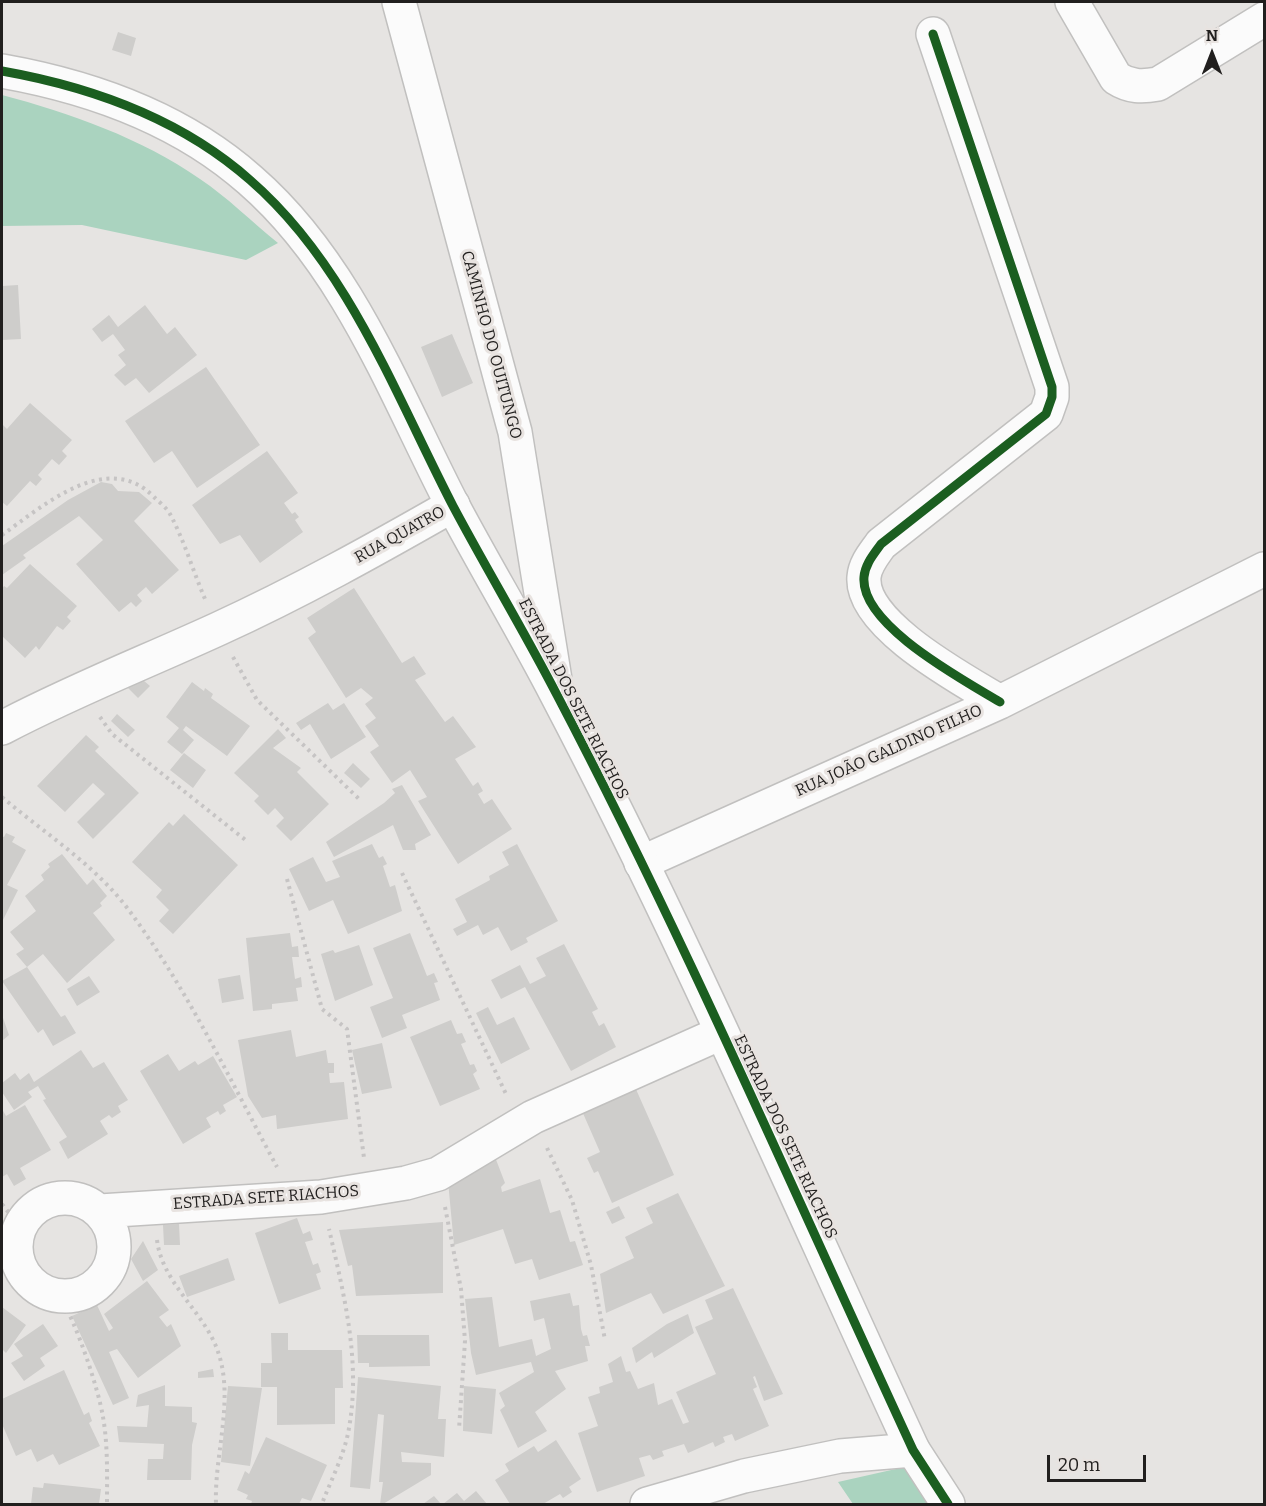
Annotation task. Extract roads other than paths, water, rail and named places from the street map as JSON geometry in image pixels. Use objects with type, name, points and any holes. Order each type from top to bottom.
[{"type":"street","name":"CAMINHO DO OUITUNGO","points":[[399,2],[515,432],[557,695]]},
{"type":"street","points":[[1072,2],[1116,78],[1125,84],[1140,86],[1158,84],[1264,19]]},
{"type":"street","points":[[933,34],[1049,376],[1052,397],[1046,414],[881,544],[869,561],[864,576],[865,590],[887,624],[902,639],[1000,702]]},
{"type":"street","name":"ESTRADA DOS SETE RIACHOS","points":[[2,71],[58,81],[127,105],[190,134],[251,180],[303,234],[344,296],[381,361],[453,505],[557,695],[641,863],[913,1449],[948,1504]]},
{"type":"street","name":"RUA QUATRO","points":[[2,728],[80,690],[218,629],[346,566],[453,505]]},
{"type":"street","name":"RUA JOÃO GALDINO FILHO","points":[[641,863],[1000,702],[1264,569]]},
{"type":"street","name":"ESTRADA SETE RIACHOS","points":[[100,1211],[368,1191],[438,1174],[526,1121],[721,1033]]},
{"type":"street","points":[[69,1198],[85,1202],[100,1211],[110,1226],[114,1240],[114,1256],[109,1271],[99,1283],[86,1292],[60,1296],[40,1290],[10,1264],[14,1251],[10,1216],[51,1199],[69,1198]]},
{"type":"street","points":[[647,1504],[744,1476],[840,1456],[913,1449]]}]
